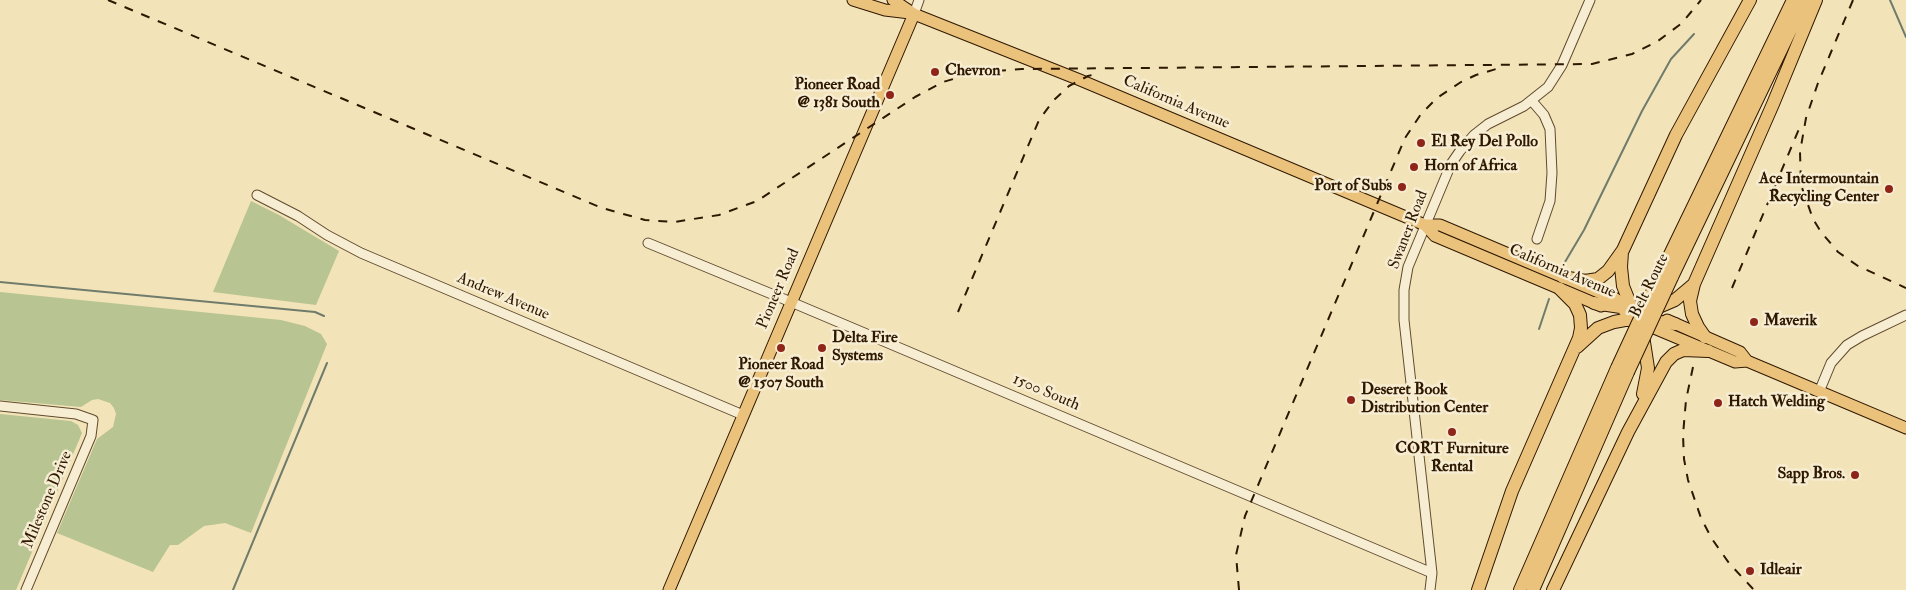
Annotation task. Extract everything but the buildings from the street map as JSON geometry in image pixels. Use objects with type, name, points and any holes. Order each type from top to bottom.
[{"type":"highway","points":[[1478,590],[1512,491],[1561,377],[1576,349],[1580,333],[1580,315],[1562,283],[1598,279],[1608,271],[1623,250],[1681,124],[1750,0]]},
{"type":"highway","name":"Belt Route","points":[[1520,590],[1667,275],[1792,0]]},
{"type":"highway","name":"Belt Route","points":[[1667,275],[1805,0]]},
{"type":"highway","points":[[1705,337],[1692,314],[1690,301],[1694,284],[1773,104],[1816,0]]},
{"type":"highway","points":[[1623,250],[1622,279],[1644,342],[1648,368],[1645,387],[1628,432]]},
{"type":"highway","points":[[1632,310],[1654,309],[1668,304],[1681,296],[1694,284]]},
{"type":"highway","points":[[1594,303],[1632,310],[1675,324]]},
{"type":"highway","points":[[1632,310],[1658,330]]},
{"type":"highway","points":[[1576,349],[1591,333],[1605,324],[1625,320],[1632,310]]},
{"type":"highway","points":[[1553,590],[1628,432],[1662,368],[1670,357],[1683,350],[1708,351]]},
{"type":"highway","name":"Belt Route","points":[[1533,590],[1622,370]]},
{"type":"main road","name":"California Avenue","points":[[853,0],[885,10],[914,14]]},
{"type":"main road","name":"California Avenue","points":[[893,0],[914,14],[1080,80],[1425,225],[1440,225],[1562,283],[1632,310]]},
{"type":"main road","name":"Pioneer Road","points":[[668,590],[914,14]]},
{"type":"main road","name":"California Avenue","points":[[1562,283],[1594,303]]},
{"type":"main road","points":[[1675,324],[1740,352],[1747,361]]},
{"type":"main road","points":[[1658,330],[1735,362],[1747,361],[1906,428]]},
{"type":"street","name":"Pioneer Road","points":[[914,14],[919,0]]},
{"type":"street","name":"Swaner Road","points":[[1430,590],[1432,573],[1403,302],[1408,267],[1451,164],[1460,151],[1488,124],[1532,101],[1548,87],[1558,74],[1590,0]]},
{"type":"street","points":[[1532,101],[1544,115],[1550,129],[1552,173],[1550,201],[1537,240]]},
{"type":"street","name":"Andrew Avenue","points":[[257,195],[361,253],[743,415]]},
{"type":"street","name":"1500 South","points":[[648,244],[791,302],[1432,573]]},
{"type":"street","points":[[1819,392],[1832,363],[1847,345],[1906,315]]},
{"type":"street","name":"Milestone Drive","points":[[0,406],[76,414],[93,420],[91,436],[26,590]]},
{"type":"green space","points":[[251,201],[279,215],[339,251],[316,305],[213,292]]},
{"type":"green space","points":[[0,292],[281,320],[305,326],[321,334],[327,344],[251,533],[225,523],[204,526],[178,545],[170,545],[153,572],[57,533],[97,439],[113,427],[116,414],[110,403],[98,399],[92,400],[81,407],[0,400]]},
{"type":"green space","points":[[0,414],[71,421],[78,425],[82,433],[16,590],[0,590]]},
{"type":"waterway","points":[[1890,0],[1906,37]]},
{"type":"waterway","points":[[1565,262],[1584,230],[1642,111],[1671,59],[1694,34]]},
{"type":"waterway","points":[[0,282],[315,312],[324,316]]},
{"type":"waterway","points":[[1539,329],[1549,299]]},
{"type":"waterway","points":[[233,590],[327,363]]},
{"type":"railway","points":[[108,0],[602,208],[645,220],[674,222],[719,215],[757,201],[915,97],[943,82],[974,73],[1022,69],[1592,64],[1632,54],[1658,41],[1682,23],[1701,0]]},
{"type":"railway","points":[[1853,0],[1818,83],[1806,118],[1800,152],[1801,185],[1813,219],[1838,252],[1858,266],[1906,288]]},
{"type":"railway","points":[[1239,590],[1236,555],[1245,516],[1405,138],[1421,114],[1437,98],[1461,82],[1496,69]]},
{"type":"railway","points":[[958,312],[1039,120],[1054,100],[1069,86],[1088,76],[1100,73]]},
{"type":"railway","points":[[1732,288],[1799,129]]},
{"type":"railway","points":[[1693,367],[1686,400],[1683,435],[1684,459],[1688,480],[1701,518],[1712,539],[1729,563],[1754,590]]},
{"type":"place","name":"Chevron","points":[[935,72]]},
{"type":"place","name":"Pioneer Road @ 1381 South","points":[[890,95]]},
{"type":"place","name":"El Rey Del Pollo","points":[[1421,143]]},
{"type":"place","name":"Horn of Africa","points":[[1414,167]]},
{"type":"place","name":"Port of Subs","points":[[1402,187]]},
{"type":"place","name":"Ace Intermountain Recycling Center","points":[[1889,189]]},
{"type":"place","name":"Maverik","points":[[1754,322]]},
{"type":"place","name":"Pioneer Road @ 1507 South","points":[[781,348]]},
{"type":"place","name":"Delta Fire Systems","points":[[822,348]]},
{"type":"place","name":"Deseret Book Distribution Center","points":[[1351,400]]},
{"type":"place","name":"Hatch Welding","points":[[1718,403]]},
{"type":"place","name":"CORT Furniture Rental","points":[[1452,432]]},
{"type":"place","name":"Sapp Bros.","points":[[1855,475]]},
{"type":"place","name":"Idleair","points":[[1750,571]]}]
